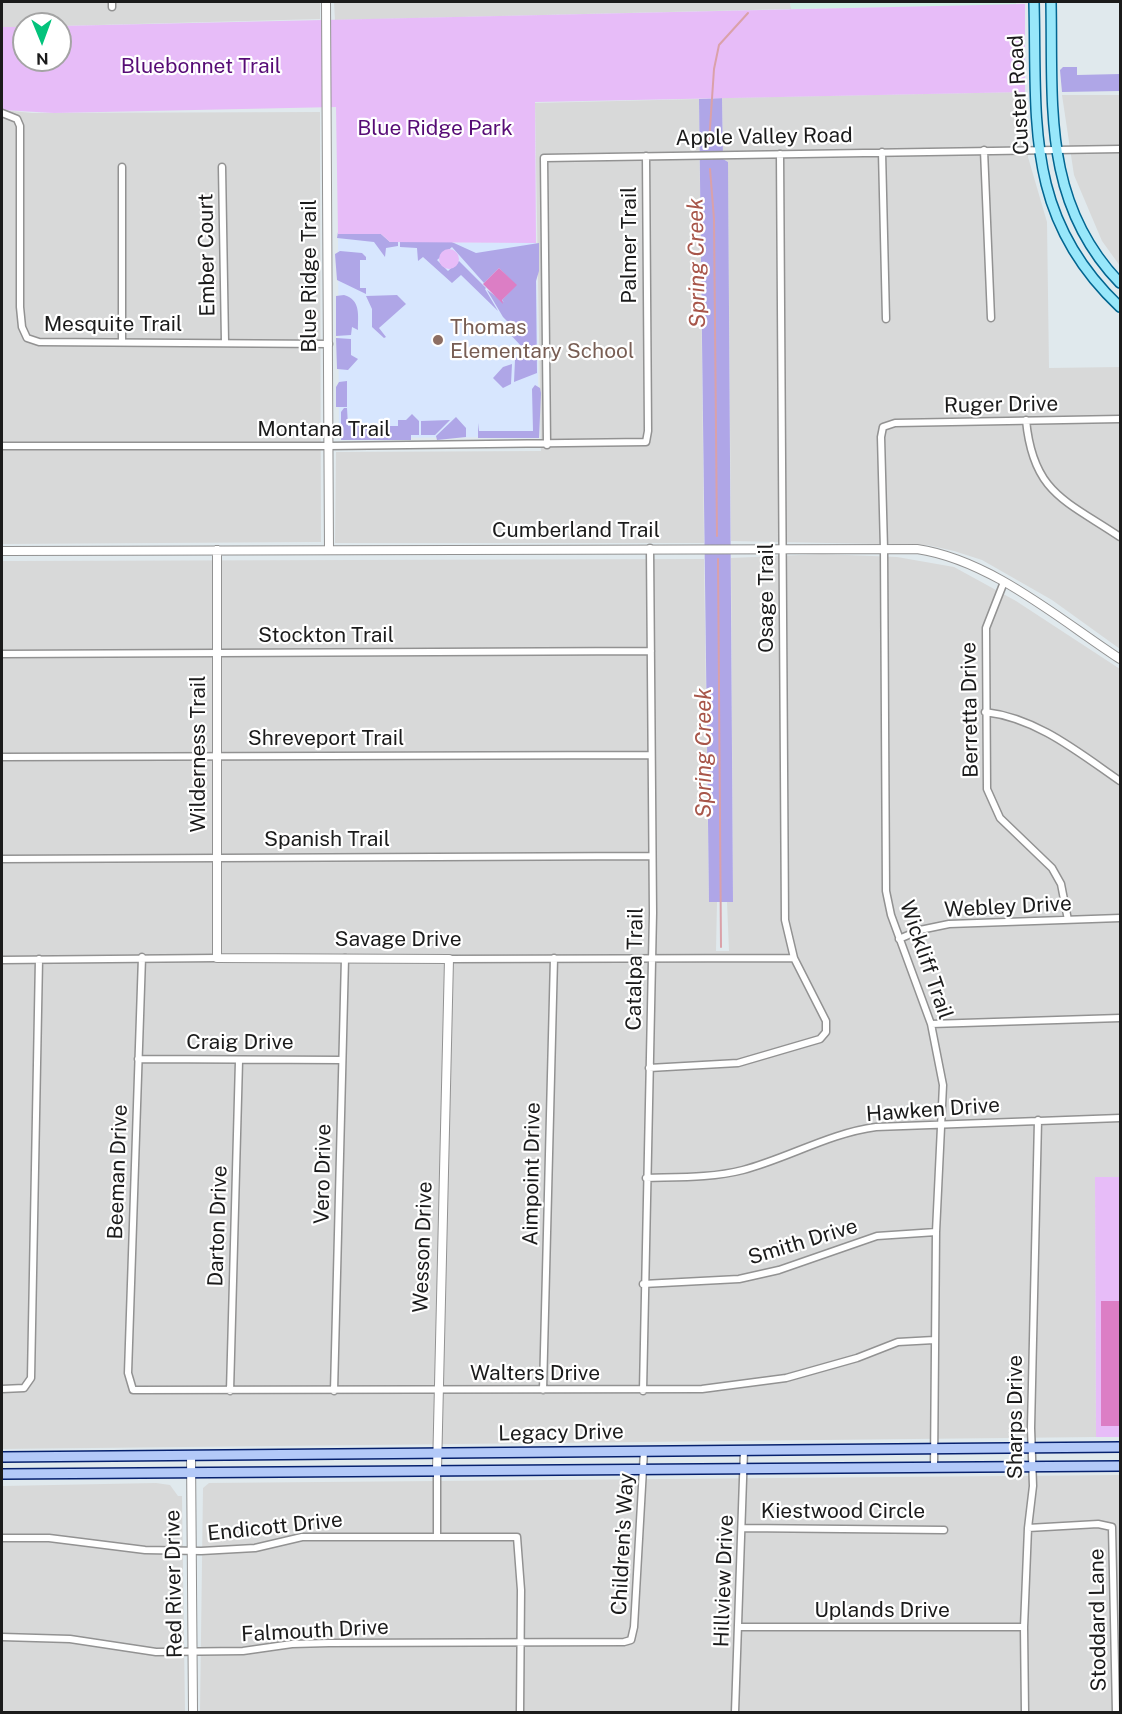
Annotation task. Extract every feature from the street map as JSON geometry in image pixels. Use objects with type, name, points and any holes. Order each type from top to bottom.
[{"type":"main road","name":"Custer Road","points":[[1034,2],[1038,149],[1047,190],[1057,218],[1077,256],[1101,288],[1120,307]]},
{"type":"main road","name":"Custer Road","points":[[1051,2],[1055,149],[1062,182],[1072,209],[1091,245],[1117,279]]},
{"type":"main road","points":[[1101,288],[1117,279]]},
{"type":"main road","name":"Legacy Drive","points":[[2,1457],[1120,1447]]},
{"type":"main road","name":"Legacy Drive","points":[[2,1474],[1120,1466]]},
{"type":"street","name":"Blue Ridge Trail","points":[[326,2],[329,550]]},
{"type":"street","name":"Mesquite Trail","points":[[2,113],[17,119],[20,126],[20,307],[23,333],[27,338],[39,342],[225,342],[329,345]]},
{"type":"street","name":"Apple Valley Road","points":[[547,445],[544,158],[1120,149]]},
{"type":"street","points":[[984,150],[991,318]]},
{"type":"street","points":[[882,152],[886,319]]},
{"type":"street","name":"Osage Trail","points":[[649,1068],[723,1065],[752,1060],[820,1039],[826,1032],[826,1021],[794,958],[785,920],[780,154]]},
{"type":"street","name":"Palmer Trail","points":[[646,156],[648,431],[646,442]]},
{"type":"street","points":[[122,167],[122,342]]},
{"type":"street","name":"Ember Court","points":[[222,167],[225,342]]},
{"type":"street","name":"Ruger Drive","points":[[883,427],[895,423],[1120,419]]},
{"type":"street","points":[[1026,420],[1032,459],[1042,480],[1060,497],[1120,537]]},
{"type":"street","name":"Wickliff Trail","points":[[883,427],[880,437],[884,549],[886,891],[899,939],[931,1024],[943,1085],[936,1232],[934,1467]]},
{"type":"street","name":"Montana Trail","points":[[2,446],[547,445],[646,442]]},
{"type":"street","name":"Catalpa Trail","points":[[643,1391],[643,1284],[652,958],[650,548]]},
{"type":"street","name":"Cumberland Trail","points":[[2,551],[917,549],[945,554],[977,566],[1120,660]]},
{"type":"street","name":"Wilderness Trail","points":[[217,550],[217,958]]},
{"type":"street","name":"Berretta Drive","points":[[1004,582],[986,628],[986,777],[990,800],[1000,818],[1052,867],[1061,884],[1068,920]]},
{"type":"street","name":"Stockton Trail","points":[[2,654],[651,651]]},
{"type":"street","points":[[985,712],[1013,717],[1036,726],[1120,781]]},
{"type":"street","name":"Shreveport Trail","points":[[2,757],[651,755]]},
{"type":"street","name":"Spanish Trail","points":[[2,859],[652,856]]},
{"type":"street","name":"Webley Drive","points":[[899,939],[920,930],[949,924],[1120,918]]},
{"type":"street","name":"Savage Drive","points":[[2,960],[142,957],[794,958]]},
{"type":"street","name":"Beeman Drive","points":[[131,1387],[128,1373],[142,957]]},
{"type":"street","name":"Vero Drive","points":[[334,1391],[345,958]]},
{"type":"street","name":"Aimpoint Drive","points":[[543,1390],[554,958]]},
{"type":"street","points":[[2,1389],[19,1390],[27,1387],[31,1378],[39,959]]},
{"type":"street","name":"Wesson Drive","points":[[437,1536],[437,1391],[449,959]]},
{"type":"street","points":[[931,1024],[1120,1018]]},
{"type":"street","name":"Craig Drive","points":[[138,1059],[342,1060]]},
{"type":"street","name":"Darton Drive","points":[[230,1391],[239,1061]]},
{"type":"street","name":"Hawken Drive","points":[[646,1179],[698,1176],[741,1170],[865,1129],[1120,1118]]},
{"type":"street","name":"Sharps Drive","points":[[1025,1713],[1024,1627],[1028,1528],[1033,1486],[1031,1447],[1038,1120]]},
{"type":"street","name":"Smith Drive","points":[[643,1284],[739,1279],[779,1270],[877,1236],[936,1232]]},
{"type":"street","name":"Walters Drive","points":[[131,1387],[138,1391],[643,1391],[762,1383],[820,1369],[898,1342],[934,1340]]},
{"type":"street","name":"Children's Way","points":[[632,1640],[644,1450]]},
{"type":"street","name":"Hillview Drive","points":[[735,1713],[740,1627],[744,1450]]},
{"type":"street","name":"Red River Drive","points":[[191,1455],[193,1713]]},
{"type":"street","name":"Stoddard Lane","points":[[1028,1528],[1098,1524],[1112,1527],[1116,1713]]},
{"type":"street","name":"Kiestwood Circle","points":[[742,1528],[944,1530]]},
{"type":"street","name":"Endicott Drive","points":[[2,1538],[49,1538],[145,1550],[193,1551],[234,1550],[302,1537],[517,1537],[521,1590],[520,1643]]},
{"type":"street","name":"Uplands Drive","points":[[740,1627],[1024,1627]]},
{"type":"street","name":"Falmouth Drive","points":[[2,1637],[70,1639],[138,1651],[193,1652],[243,1651],[301,1644],[632,1640]]},
{"type":"street","points":[[520,1643],[520,1713]]},
{"type":"shaded area","points":[[2,2],[320,2],[320,19],[72,26],[72,12],[12,12],[12,27],[2,27]]},
{"type":"shaded area","points":[[334,2],[790,2],[791,9],[335,20]]},
{"type":"shaded area","points":[[790,2],[1016,2],[1016,5],[791,9]]},
{"type":"shaded area","points":[[1063,67],[1077,67],[1077,75],[1120,74],[1120,91],[1062,92],[1060,70]]},
{"type":"shaded area","points":[[1025,92],[1028,157],[1047,222],[1049,368],[1120,367],[1120,649],[1052,600],[982,560],[954,551],[927,545],[731,541],[728,162],[723,159],[722,98]]},
{"type":"shaded area","points":[[1062,95],[1120,95],[1120,266],[1102,241],[1074,175]]},
{"type":"shaded area","points":[[722,98],[723,159],[728,162],[733,902],[709,902],[699,99]]},
{"type":"shaded area","points":[[699,99],[704,543],[335,543],[336,452],[541,451],[535,103]]},
{"type":"shaded area","points":[[2,110],[32,113],[320,112],[321,542],[2,544]]},
{"type":"shaded area","points":[[338,232],[381,234],[390,242],[398,242],[398,246],[386,248],[385,257],[374,242],[337,238]]},
{"type":"shaded area","name":"Thomas Elementary School","points":[[338,234],[390,242],[536,243],[539,437],[339,438]]},
{"type":"shaded area","points":[[443,238],[476,253],[539,243],[539,271],[536,281],[537,373],[514,382],[515,360],[523,348],[508,332],[513,327],[503,317],[487,290],[504,302],[502,300],[516,285],[499,268],[484,283],[452,247],[437,260],[448,271],[459,261],[486,288],[485,289],[498,311],[461,275],[452,283],[423,257],[418,261],[417,248],[400,247],[400,240]]},
{"type":"shaded area","points":[[340,251],[362,253],[366,257],[366,260],[360,260],[360,288],[366,288],[366,294],[337,280],[335,254]]},
{"type":"shaded area","points":[[499,268],[517,285],[502,300],[503,304],[483,284]]},
{"type":"shaded area","points":[[344,295],[356,304],[358,330],[352,327],[351,335],[336,336],[336,296]]},
{"type":"shaded area","points":[[397,295],[406,304],[379,328],[386,337],[384,338],[372,327],[372,309],[366,296]]},
{"type":"shaded area","points":[[336,338],[351,339],[351,355],[358,359],[348,370],[337,369]]},
{"type":"shaded area","points":[[512,364],[511,384],[503,388],[493,378],[503,367]]},
{"type":"shaded area","points":[[347,381],[347,407],[336,407],[336,387],[339,382]]},
{"type":"shaded area","points":[[535,385],[540,388],[541,393],[539,438],[478,438],[478,423],[479,431],[533,431],[532,389]]},
{"type":"shaded area","points":[[347,408],[348,426],[398,426],[398,420],[406,420],[412,414],[419,421],[419,435],[411,435],[411,440],[341,440],[341,412]]},
{"type":"shaded area","points":[[456,417],[466,428],[466,437],[437,440],[436,436]]},
{"type":"shaded area","points":[[450,420],[435,435],[421,435],[421,421]]},
{"type":"shaded area","points":[[822,554],[897,557],[954,567],[1016,601],[1120,669],[1120,1177],[1095,1177],[1096,1437],[2,1449],[2,561],[704,559],[709,901],[717,902],[716,951],[729,951],[727,902],[733,901],[731,558]]},
{"type":"shaded area","points":[[1101,1301],[1120,1301],[1120,1426],[1101,1426]]},
{"type":"shaded area","points":[[1120,1475],[1120,1712],[200,1712],[203,1488],[209,1483]]},
{"type":"shaded area","points":[[156,1483],[170,1485],[178,1496],[182,1496],[185,1712],[2,1712],[2,1486]]},
{"type":"green space","name":"Bluebonnet Trail","points":[[1025,4],[1025,92],[535,102],[536,243],[390,242],[381,234],[338,234],[336,107],[54,113],[2,110],[2,27],[12,27],[12,72],[72,72],[72,26]]},
{"type":"green space","points":[[449,249],[456,252],[459,259],[456,266],[449,269],[442,266],[439,259],[442,252]]},
{"type":"green space","points":[[1095,1177],[1120,1177],[1120,1437],[1096,1437]]},
{"type":"waterway","name":"Spring Creek","points":[[709,143],[714,69],[719,45],[748,13]]},
{"type":"waterway","name":"Spring Creek","points":[[710,169],[714,219],[717,536]]},
{"type":"waterway","name":"Spring Creek","points":[[718,559],[721,947]]},
{"type":"place","name":"Thomas Elementary School","points":[[438,340]]},
{"type":"park label","name":"Blue Ridge Park","points":[[435,129]]}]
